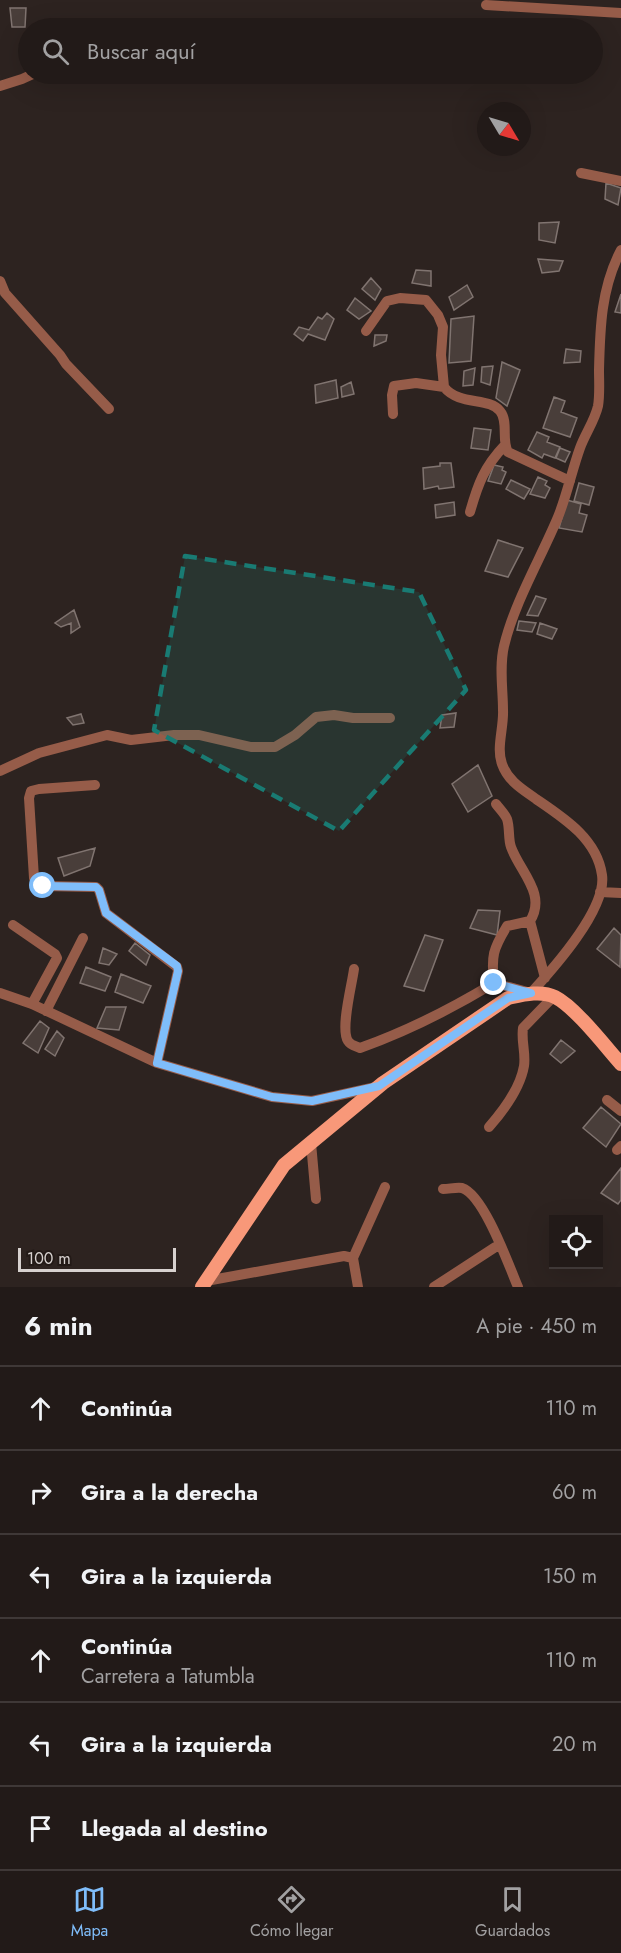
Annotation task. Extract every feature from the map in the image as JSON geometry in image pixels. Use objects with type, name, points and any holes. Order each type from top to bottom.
[{"type":"main road","points":[[204,1284],[284,1165],[379,1086],[508,998],[531,993],[554,996],[578,1017],[621,1064]]},
{"type":"street","points":[[486,5],[621,13]]},
{"type":"street","points":[[0,86],[18,80]]},
{"type":"street","points":[[581,173],[621,181]]},
{"type":"street","points":[[354,969],[345,1026],[346,1039],[350,1044],[360,1048],[405,1032],[494,983],[531,993],[566,954],[584,927],[600,892],[602,876],[594,849],[582,833],[511,781],[501,762],[503,648],[516,611],[559,514],[581,447],[598,406],[602,312],[610,274],[621,250]]},
{"type":"street","points":[[0,281],[5,293],[66,364],[109,409]]},
{"type":"street","points":[[366,331],[387,301],[400,298],[426,300],[438,315],[443,327],[441,355],[444,387],[456,397],[498,408],[502,414],[505,445],[508,452],[570,481]]},
{"type":"street","points":[[393,414],[394,386],[416,383],[444,387]]},
{"type":"street","points":[[470,512],[480,478],[505,445]]},
{"type":"street","points":[[0,771],[39,753],[107,735],[131,740],[174,735],[199,735],[251,747],[275,747],[295,735],[316,717],[334,715],[353,718],[390,718]]},
{"type":"street","points":[[95,785],[31,791],[29,798],[34,878],[43,886],[96,887],[106,913],[177,966],[178,971],[157,1063]]},
{"type":"street","points":[[496,804],[507,819],[511,847],[532,885],[536,911],[530,921],[545,978]]},
{"type":"street","points":[[600,892],[621,892]]},
{"type":"street","points":[[494,983],[492,964],[494,947],[507,926],[530,921]]},
{"type":"street","points":[[13,925],[55,954],[57,958],[32,1004]]},
{"type":"street","points":[[46,1011],[83,938]]},
{"type":"street","points":[[0,993],[32,1004],[157,1063],[272,1097],[312,1101],[379,1086]]},
{"type":"street","points":[[489,1127],[503,1111],[520,1078],[524,1065],[523,1028],[554,996]]},
{"type":"street","points":[[607,1100],[621,1111]]},
{"type":"street","points":[[311,1143],[316,1199]]},
{"type":"street","points":[[358,1287],[353,1258],[385,1187]]},
{"type":"street","points":[[443,1189],[462,1188],[477,1198],[501,1244],[518,1287]]},
{"type":"street","points":[[434,1287],[501,1244]]},
{"type":"street","points":[[204,1284],[344,1256],[353,1258]]},
{"type":"highlighted area","points":[[185,556],[419,592],[466,690],[339,831],[154,730]]},
{"type":"building","points":[[10,8],[26,8],[25,18],[18,18],[18,27],[12,27]]},
{"type":"building","points":[[606,183],[621,188],[618,205],[605,199]]},
{"type":"building","points":[[559,222],[555,243],[539,240],[539,223]]},
{"type":"building","points":[[538,259],[563,261],[559,271],[542,273]]},
{"type":"building","points":[[416,270],[431,271],[431,286],[412,283]]},
{"type":"building","points":[[371,278],[381,289],[375,300],[362,289]]},
{"type":"building","points":[[467,285],[473,297],[454,310],[449,297]]},
{"type":"building","points":[[621,294],[621,313],[615,312]]},
{"type":"building","points":[[355,298],[371,311],[359,319],[347,310]]},
{"type":"building","points":[[327,313],[334,319],[325,340],[308,334],[303,341],[294,334],[299,327],[309,330],[318,317],[322,319]]},
{"type":"building","points":[[474,316],[471,361],[449,363],[451,319]]},
{"type":"building","points":[[375,335],[387,335],[386,341],[374,346]]},
{"type":"building","points":[[566,349],[581,351],[580,362],[564,363]]},
{"type":"building","points":[[502,362],[520,370],[507,406],[496,398]]},
{"type":"building","points":[[493,366],[490,385],[481,382],[482,367]]},
{"type":"building","points":[[475,368],[473,385],[463,386],[464,371]]},
{"type":"building","points":[[336,380],[338,398],[316,403],[315,385]]},
{"type":"building","points":[[351,382],[354,394],[342,397],[341,387]]},
{"type":"building","points":[[554,397],[565,401],[561,412],[577,418],[570,437],[543,428]]},
{"type":"building","points":[[474,428],[491,430],[488,450],[471,448]]},
{"type":"building","points":[[537,432],[549,437],[547,442],[560,447],[555,458],[544,454],[542,458],[528,450]]},
{"type":"building","points":[[560,448],[570,452],[565,462],[556,458]]},
{"type":"building","points":[[440,463],[451,463],[454,487],[439,489],[438,486],[424,489],[423,468],[440,466]]},
{"type":"building","points":[[494,465],[503,467],[502,470],[506,472],[501,484],[488,481]]},
{"type":"building","points":[[538,477],[547,481],[545,485],[550,488],[545,498],[530,494]]},
{"type":"building","points":[[511,480],[530,489],[524,499],[506,489]]},
{"type":"building","points":[[579,483],[594,487],[589,505],[574,501]]},
{"type":"building","points":[[567,500],[581,504],[579,513],[587,515],[582,532],[559,528]]},
{"type":"building","points":[[454,502],[455,515],[436,518],[435,505]]},
{"type":"building","points":[[498,540],[523,548],[508,577],[485,571]]},
{"type":"building","points":[[536,596],[546,599],[538,616],[527,615]]},
{"type":"building","points":[[74,610],[80,627],[71,633],[71,623],[61,627],[55,623]]},
{"type":"building","points":[[519,621],[536,623],[532,632],[517,630]]},
{"type":"building","points":[[540,623],[557,629],[552,639],[537,634]]},
{"type":"building","points":[[456,713],[454,727],[440,728],[442,715]]},
{"type":"building","points":[[81,714],[84,723],[73,725],[67,718]]},
{"type":"building","points":[[478,765],[492,796],[468,812],[452,784]]},
{"type":"building","points":[[95,848],[90,866],[64,876],[58,858]]},
{"type":"building","points":[[478,910],[500,911],[497,935],[470,928]]},
{"type":"building","points":[[614,928],[621,935],[620,967],[597,949]]},
{"type":"building","points":[[425,935],[443,940],[424,991],[404,986]]},
{"type":"building","points":[[135,943],[150,955],[146,965],[129,951]]},
{"type":"building","points":[[103,948],[117,954],[109,965],[99,963]]},
{"type":"building","points":[[86,967],[111,977],[105,991],[80,983]]},
{"type":"building","points":[[121,974],[151,986],[143,1003],[115,992]]},
{"type":"building","points":[[106,1007],[126,1007],[119,1030],[97,1028]]},
{"type":"building","points":[[40,1021],[49,1028],[38,1053],[23,1043]]},
{"type":"building","points":[[57,1031],[64,1038],[55,1056],[45,1049]]},
{"type":"building","points":[[561,1040],[575,1051],[561,1063],[550,1054]]},
{"type":"building","points":[[601,1107],[621,1124],[606,1147],[583,1128]]},
{"type":"building","points":[[621,1168],[621,1200],[618,1204],[601,1193]]},
{"type":"route","points":[[43,886],[91,885],[96,887],[106,913],[177,966],[178,971],[157,1063],[272,1097],[312,1101],[379,1086],[508,998],[531,993],[494,983]]}]
